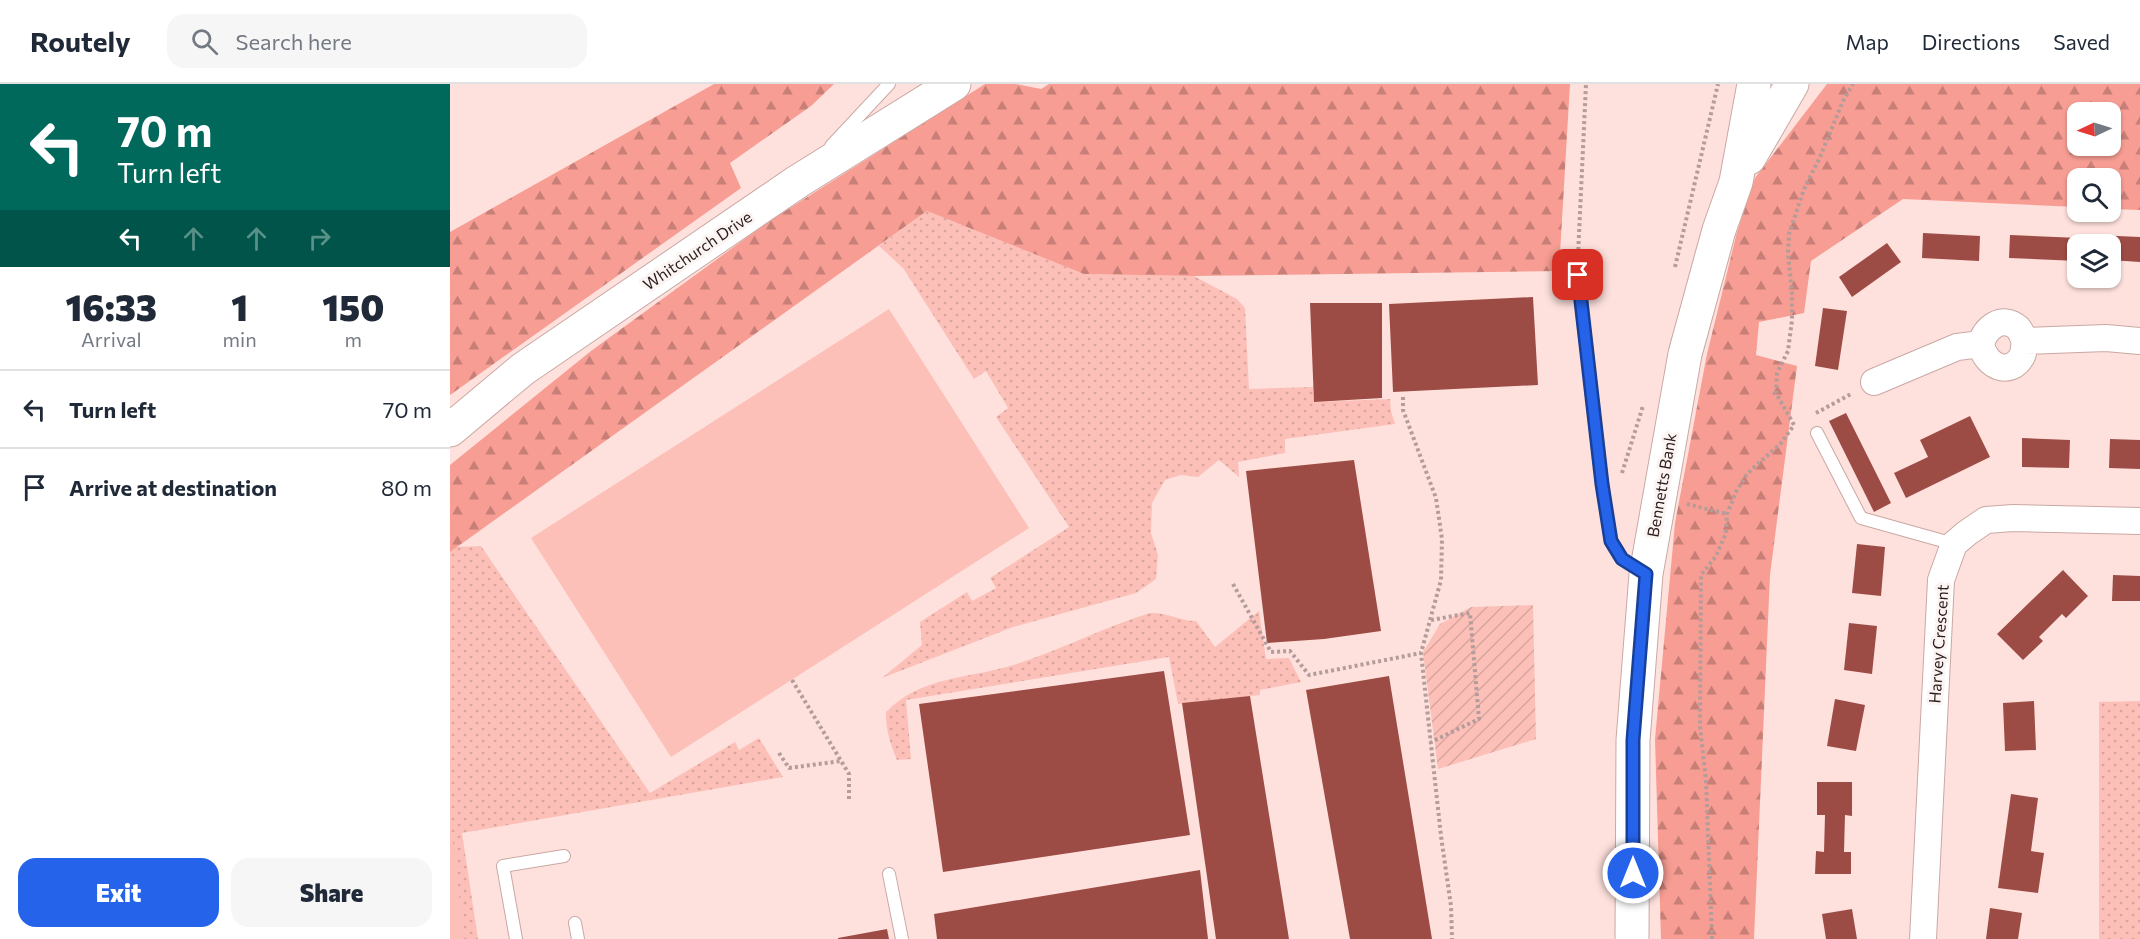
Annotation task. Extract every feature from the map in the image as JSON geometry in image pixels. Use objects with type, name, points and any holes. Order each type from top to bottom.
[{"type":"main road","name":"Whitchurch Drive","points":[[450,430],[523,369],[797,182],[954,84]]},
{"type":"main road","name":"Bennetts Bank","points":[[1632,939],[1633,740],[1646,574],[1685,354],[1719,230],[1736,182],[1754,84]]},
{"type":"main road","name":"Bennetts Bank","points":[[1736,182],[1792,84]]},
{"type":"street","points":[[1874,382],[1957,347],[1981,344],[1984,333],[1997,323],[2009,323],[2019,329],[2025,341],[2106,338],[2140,341]]},
{"type":"street","points":[[1954,544],[1986,520],[2013,518],[2140,521]]},
{"type":"street","name":"Harvey Crescent","points":[[1923,939],[1941,580],[1954,544]]},
{"type":"lane","points":[[797,182],[889,84]]},
{"type":"lane","points":[[1578,275],[1602,484],[1611,541],[1622,559],[1646,574]]},
{"type":"lane","points":[[1817,432],[1861,518],[1954,544]]},
{"type":"lane","points":[[516,939],[503,866],[564,855]]},
{"type":"lane","points":[[889,874],[902,939]]},
{"type":"lane","points":[[575,923],[579,939]]},
{"type":"path","points":[[1578,275],[1586,84]]},
{"type":"path","points":[[1794,425],[1776,393],[1777,373],[1788,351],[1792,320],[1789,234],[1804,189],[1820,157],[1843,100],[1853,84]]},
{"type":"path","points":[[1809,417],[1874,382]]},
{"type":"path","points":[[1403,397],[1403,410],[1436,498],[1442,539],[1441,580],[1421,653],[1451,906],[1452,939]]},
{"type":"path","points":[[1712,939],[1706,781],[1700,726],[1701,575],[1716,556],[1726,533],[1727,514],[1741,483],[1747,474],[1781,443],[1794,425],[1801,421]]},
{"type":"path","points":[[1233,584],[1271,652],[1290,651],[1309,675],[1421,653]]},
{"type":"path","points":[[1431,620],[1470,613],[1479,720],[1431,742]]},
{"type":"path","points":[[792,680],[849,774],[849,802]]},
{"type":"path","points":[[779,753],[789,768],[841,761]]},
{"type":"shaded area","points":[[927,211],[1084,274],[1194,276],[1237,299],[1245,308],[1249,389],[1313,387],[1314,402],[1390,399],[1395,424],[1285,439],[1285,453],[1238,462],[1239,477],[1219,460],[1198,477],[1181,475],[1165,480],[1152,503],[1151,533],[1158,555],[1156,579],[1136,593],[1013,627],[882,678],[922,645],[920,622],[967,592],[972,601],[996,588],[990,578],[1069,527],[996,417],[1008,408],[986,371],[974,379],[903,268],[879,246]]},
{"type":"shaded area","points":[[889,309],[1029,528],[671,757],[531,538]]},
{"type":"shaded area","points":[[481,546],[650,793],[735,742],[739,750],[759,738],[783,777],[462,833],[478,939],[450,939],[450,552],[455,547]]},
{"type":"shaded area","points":[[1533,605],[1536,739],[1438,769],[1423,652],[1440,624],[1471,607]]},
{"type":"shaded area","points":[[1259,611],[1266,659],[1289,658],[1301,682],[1260,690],[1260,695],[1178,704],[1169,657],[906,700],[911,759],[897,760],[890,743],[886,712],[915,691],[931,685],[1017,664],[1150,613],[1196,621],[1215,647]]},
{"type":"shaded area","points":[[2140,701],[2140,939],[2099,939],[2099,702]]},
{"type":"shaded area","points":[[451,825],[464,939],[450,939]]},
{"type":"green space","points":[[714,84],[834,84],[811,106],[730,163],[741,188],[450,395],[450,232]]},
{"type":"green space","points":[[985,84],[1016,84],[1041,89],[1049,84],[1570,84],[1559,271],[1194,276],[1084,274],[927,211],[450,552],[450,465],[591,351],[768,222]]},
{"type":"green space","points":[[1827,84],[2140,84],[2140,210],[2121,209],[2121,168],[2067,168],[2067,207],[1903,199],[1811,261],[1804,313],[1759,322],[1756,355],[1797,366],[1770,575],[1754,939],[1661,939],[1655,739],[1675,523],[1707,354],[1737,232],[1755,178]]},
{"type":"building","points":[[1923,233],[1980,236],[1979,261],[1922,258]]},
{"type":"building","points":[[2010,235],[2067,237],[2067,261],[2009,258]]},
{"type":"building","points":[[2121,236],[2140,237],[2140,262],[2121,261]]},
{"type":"building","points":[[1887,243],[1901,262],[1852,297],[1839,277]]},
{"type":"building","points":[[1533,297],[1538,385],[1393,392],[1389,304]]},
{"type":"building","points":[[1310,303],[1382,303],[1382,398],[1314,402]]},
{"type":"building","points":[[1823,308],[1847,311],[1838,370],[1815,366]]},
{"type":"building","points":[[1846,413],[1891,503],[1874,512],[1829,421]]},
{"type":"building","points":[[1970,416],[1990,457],[1906,498],[1894,473],[1928,457],[1920,440]]},
{"type":"building","points":[[2022,438],[2070,440],[2069,468],[2022,467]]},
{"type":"building","points":[[2110,439],[2140,440],[2140,469],[2109,468]]},
{"type":"building","points":[[1354,460],[1381,631],[1324,639],[1267,643],[1246,471]]},
{"type":"building","points":[[1857,544],[1885,547],[1881,596],[1852,593]]},
{"type":"building","points":[[2063,570],[2088,596],[2066,618],[2062,614],[2039,637],[2043,641],[2023,660],[1997,634]]},
{"type":"building","points":[[2113,575],[2140,576],[2140,601],[2112,601]]},
{"type":"building","points":[[1849,623],[1877,626],[1872,674],[1844,670]]},
{"type":"building","points":[[1164,671],[1190,835],[943,872],[919,704]]},
{"type":"building","points":[[1389,676],[1432,939],[1350,939],[1306,690]]},
{"type":"building","points":[[1250,696],[1289,939],[1216,939],[1182,703]]},
{"type":"building","points":[[1835,699],[1865,705],[1856,751],[1827,746]]},
{"type":"building","points":[[2034,701],[2036,750],[2005,751],[2003,703]]},
{"type":"building","points":[[1817,782],[1852,782],[1852,816],[1845,815],[1844,852],[1851,852],[1851,874],[1815,874],[1816,851],[1824,852],[1825,815],[1817,815]]},
{"type":"building","points":[[2011,794],[2038,798],[2031,851],[2044,853],[2038,893],[1998,888]]},
{"type":"building","points":[[1200,870],[1208,939],[937,939],[934,914]]},
{"type":"building","points":[[1990,908],[2022,913],[2018,939],[1986,939]]},
{"type":"building","points":[[1852,909],[1857,939],[1826,939],[1822,914]]},
{"type":"building","points":[[887,929],[889,939],[838,939],[838,938]]},
{"type":"route","points":[[1578,275],[1602,484],[1611,541],[1622,559],[1646,574],[1633,740],[1633,873]]}]
